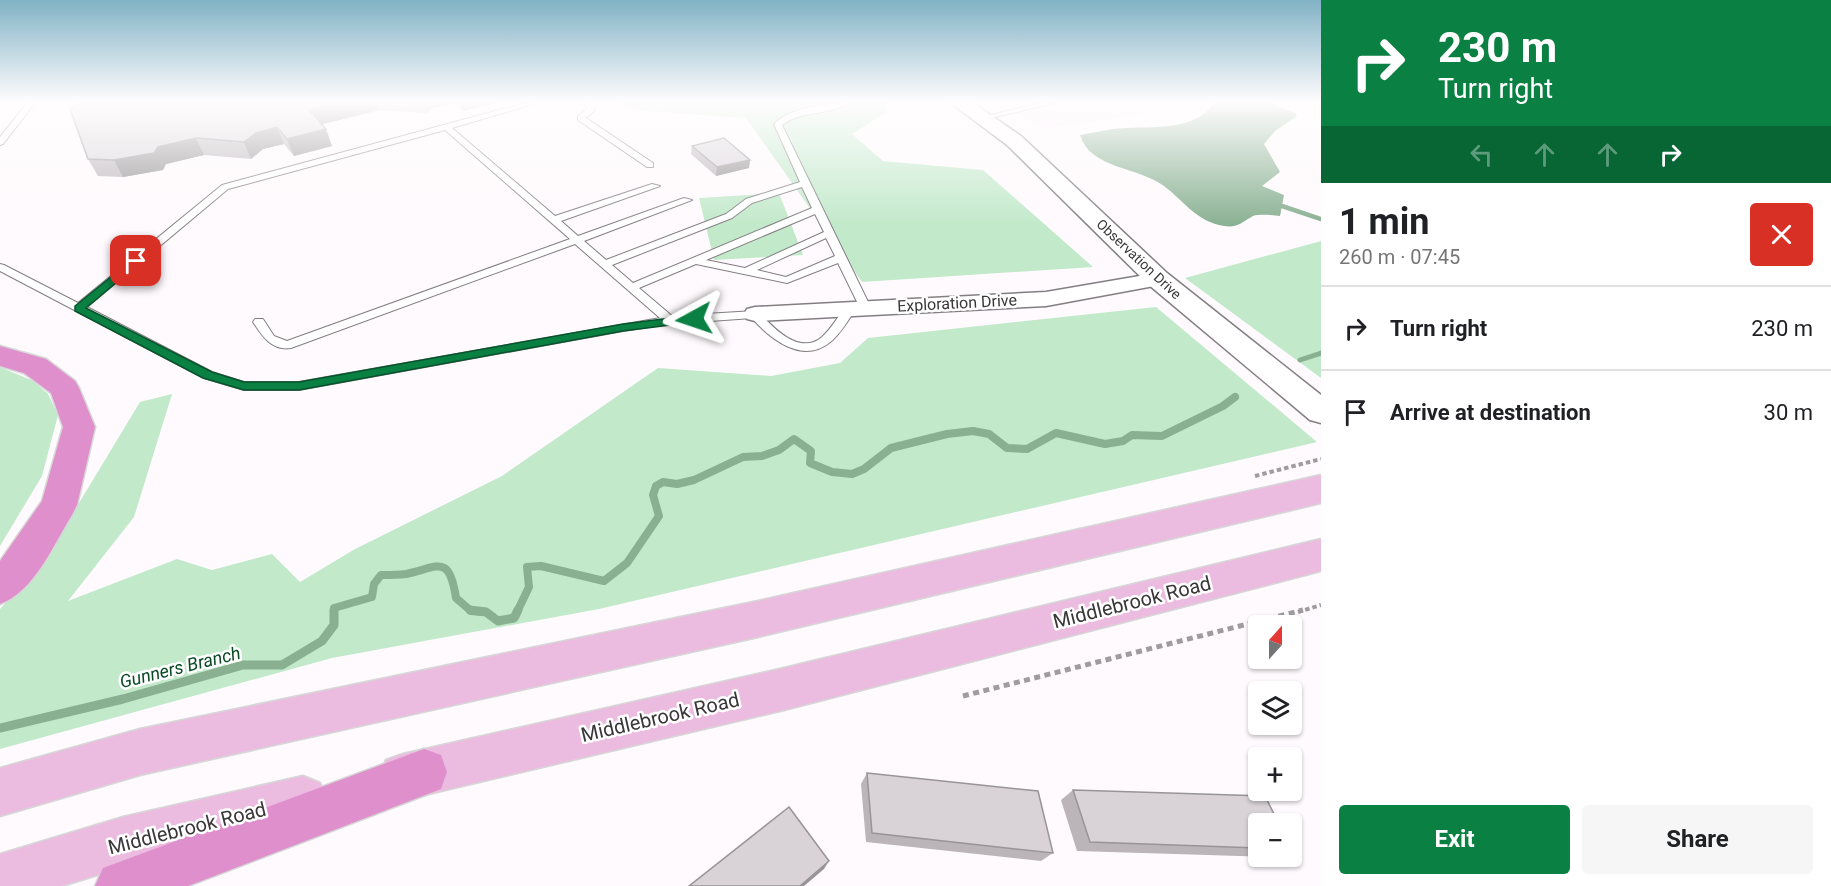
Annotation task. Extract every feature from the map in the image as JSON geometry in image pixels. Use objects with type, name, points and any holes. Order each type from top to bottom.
[{"type":"highway","points":[[0,356],[34,366],[64,388],[79,427],[59,505],[20,566],[0,587]]},
{"type":"highway","points":[[121,886],[424,772]]},
{"type":"main road","points":[[0,792],[140,752],[769,616],[1321,489]]},
{"type":"main road","name":"Middlebrook Road","points":[[0,880],[123,842],[795,686],[1321,555]]},
{"type":"street","name":"Observation Drive","points":[[1018,144],[1157,279],[1321,412]]},
{"type":"street","name":"Exploration Drive","points":[[755,314],[1046,298],[1157,279]]},
{"type":"lane","points":[[79,308],[225,187],[386,144]]},
{"type":"lane","points":[[467,144],[669,320]]},
{"type":"lane","points":[[620,144],[650,165]]},
{"type":"lane","points":[[0,267],[208,375],[244,386],[267,387],[327,381],[669,320],[755,314],[768,331],[784,342],[806,346],[821,344],[857,309],[840,258],[787,144]]},
{"type":"lane","points":[[605,264],[729,216],[748,201],[805,183]]},
{"type":"lane","points":[[554,220],[655,186]]},
{"type":"lane","points":[[259,322],[270,339],[287,345],[687,200]]},
{"type":"lane","points":[[632,288],[818,209]]},
{"type":"lane","points":[[747,271],[827,234]]},
{"type":"lane","points":[[694,261],[787,280],[840,258]]},
{"type":"path","points":[[963,696],[1264,622],[1321,605]]},
{"type":"shaded area","points":[[765,144],[864,144],[883,161],[983,170],[1093,267],[862,282]]},
{"type":"shaded area","points":[[1084,144],[1264,144],[1280,172],[1262,186],[1284,195],[1280,216],[1256,215],[1233,226],[1214,224],[1198,216],[1164,186],[1104,161]]},
{"type":"shaded area","points":[[779,193],[803,255],[714,260],[699,198]]},
{"type":"shaded area","points":[[1321,241],[1321,378],[1185,278]]},
{"type":"shaded area","points":[[1156,307],[1317,442],[599,609],[332,658],[0,749],[0,609],[47,556],[140,402],[172,394],[134,517],[68,601],[177,559],[212,570],[272,554],[300,582],[355,549],[502,476],[658,368],[771,376],[840,363],[868,338]]},
{"type":"shaded area","points":[[0,367],[33,381],[48,394],[58,415],[42,476],[0,546]]},
{"type":"building","points":[[83,144],[169,144],[158,147],[154,153],[114,160],[88,159]]},
{"type":"building","points":[[732,144],[750,160],[717,167],[692,146]]},
{"type":"building","points":[[867,773],[1038,791],[1053,853],[872,833]]},
{"type":"building","points":[[1073,790],[1248,795],[1248,801],[1268,801],[1274,813],[1248,813],[1248,848],[1090,842]]},
{"type":"building","points":[[789,807],[829,861],[800,886],[689,886]]},
{"type":"waterway","points":[[1282,206],[1321,219]]},
{"type":"waterway","name":"Gunners Branch","points":[[1300,360],[1321,353]]},
{"type":"waterway","name":"Gunners Branch","points":[[517,612],[529,587],[527,567],[541,566],[604,581],[627,563],[659,516],[653,495],[656,486],[663,482],[677,484],[694,480],[743,457],[762,456],[779,450],[794,439],[811,451],[810,463],[832,472],[852,474],[864,469],[891,448],[947,434],[973,431],[989,434],[1007,448],[1027,449],[1056,433],[1105,444],[1123,441],[1132,435],[1162,436],[1223,406],[1235,397]]},
{"type":"waterway","name":"Gunners Branch","points":[[0,728],[123,699],[243,665],[282,665],[322,641],[334,625],[334,608],[372,597],[374,584],[381,575],[406,574],[440,566],[450,574],[456,598],[471,611],[485,612]]},
{"type":"waterway","name":"Gunners Branch","points":[[470,610],[486,612],[498,621],[514,618],[517,612]]},
{"type":"route","points":[[136,261],[79,308],[208,375],[244,386],[299,386],[623,327],[669,320],[694,319]]}]
